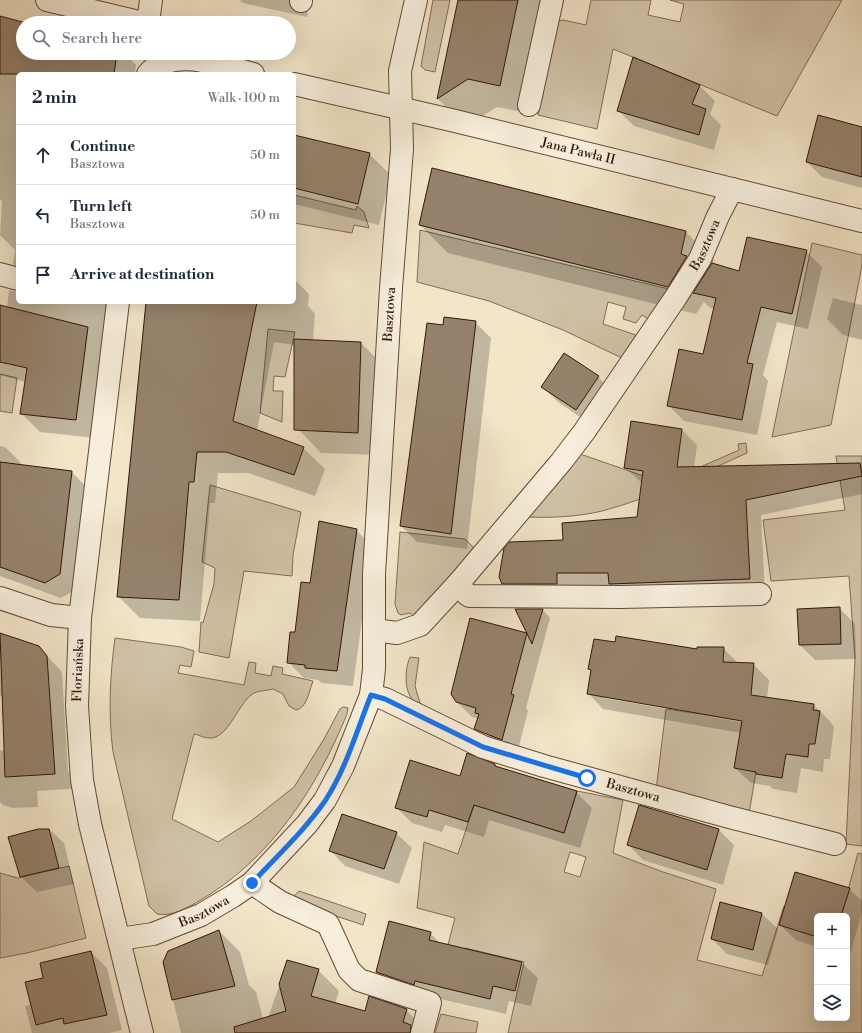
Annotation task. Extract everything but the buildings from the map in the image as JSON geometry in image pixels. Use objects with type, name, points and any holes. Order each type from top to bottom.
[{"type":"street","points":[[47,0],[114,16]]},
{"type":"street","points":[[149,16],[150,0]]},
{"type":"street","name":"Basztowa","points":[[119,939],[154,934],[201,915],[252,883],[307,824],[325,800],[343,766],[371,695],[374,669],[376,552],[391,288],[402,149],[400,71],[416,0]]},
{"type":"street","points":[[530,105],[552,0]]},
{"type":"street","points":[[151,64],[173,60]]},
{"type":"street","points":[[193,60],[244,72]]},
{"type":"street","name":"Jana Pawła II","points":[[296,84],[862,221]]},
{"type":"street","name":"Basztowa","points":[[374,630],[397,633],[420,624],[457,585],[584,432],[676,297],[700,259],[718,216],[732,189]]},
{"type":"street","points":[[0,274],[16,278]]},
{"type":"street","name":"Floriańska","points":[[115,304],[80,618],[76,706],[82,780],[90,824],[142,1033]]},
{"type":"street","points":[[457,585],[469,596],[621,597],[760,594]]},
{"type":"street","points":[[0,598],[52,615],[80,618]]},
{"type":"street","name":"Basztowa","points":[[371,695],[385,699],[483,747],[544,766],[714,813],[835,844]]},
{"type":"street","points":[[252,883],[280,902],[328,924],[349,970],[359,980],[430,1003],[422,1033]]},
{"type":"shaded area","points":[[433,0],[450,0],[435,72],[425,70],[421,66]]},
{"type":"shaded area","points":[[591,0],[651,0],[648,15],[680,22],[684,4],[670,0],[842,0],[777,116],[613,49],[597,129],[538,115],[558,21],[563,20],[586,25]]},
{"type":"shaded area","points":[[296,195],[356,210],[357,206],[364,212],[369,228],[354,225],[352,233],[296,223]]},
{"type":"shaded area","points":[[420,230],[669,289],[648,319],[642,315],[636,323],[623,319],[626,307],[608,302],[603,324],[636,335],[622,358],[563,330],[489,301],[417,282]]},
{"type":"shaded area","points":[[812,243],[862,255],[862,265],[831,425],[772,437]]},
{"type":"shaded area","points":[[268,329],[295,332],[285,377],[274,376],[273,391],[283,391],[282,422],[260,413]]},
{"type":"shaded area","points":[[0,374],[17,378],[12,413],[0,411]]},
{"type":"shaded area","points":[[746,443],[747,453],[676,485],[621,506],[574,516],[526,517],[580,454],[664,483],[739,450],[738,444]]},
{"type":"shaded area","points":[[836,456],[862,456],[862,846],[846,844],[855,658],[849,576],[771,581],[763,520],[845,510]]},
{"type":"shaded area","points":[[210,485],[301,512],[293,555],[292,576],[244,571],[229,658],[199,652],[201,622],[203,623],[214,584],[215,568],[202,562]]},
{"type":"shaded area","points":[[400,532],[465,539],[473,547],[473,552],[414,617],[410,613],[401,615],[398,613],[395,604]]},
{"type":"shaded area","points":[[115,638],[181,647],[194,651],[191,667],[180,665],[178,673],[244,685],[249,662],[256,663],[255,673],[271,676],[273,666],[283,668],[282,674],[313,681],[305,703],[300,709],[296,710],[289,706],[283,694],[273,689],[259,691],[249,697],[228,727],[216,737],[205,738],[194,734],[172,819],[218,842],[251,821],[294,787],[324,739],[340,709],[343,707],[348,708],[347,714],[335,742],[306,795],[269,843],[248,865],[225,884],[199,901],[173,913],[162,915],[157,914],[149,906],[113,752],[110,724],[110,695]]},
{"type":"shaded area","points":[[410,657],[419,658],[415,686],[420,703],[431,712],[411,698],[408,692],[406,674]]},
{"type":"shaded area","points":[[666,709],[746,721],[760,747],[749,814],[656,790]]},
{"type":"shaded area","points":[[577,791],[623,800],[613,853],[663,872],[716,889],[697,960],[762,976],[784,906],[810,913],[814,927],[814,1021],[850,1021],[850,913],[842,913],[858,853],[862,854],[862,1033],[508,1033],[524,962],[465,948],[462,960],[445,956],[455,918],[417,908],[424,842],[458,854],[474,805],[564,833]],"holes":[[[570,852],[586,857],[580,877],[564,872]]]},
{"type":"shaded area","points":[[69,866],[86,938],[27,953],[0,958],[0,873],[18,878]]},
{"type":"shaded area","points":[[299,891],[366,914],[363,925],[336,916],[294,896]]},
{"type":"shaded area","points":[[441,1014],[478,1022],[476,1033],[435,1033]]},
{"type":"route","points":[[252,883],[307,824],[325,800],[343,766],[371,695],[385,699],[431,723],[483,747],[587,778]]}]
